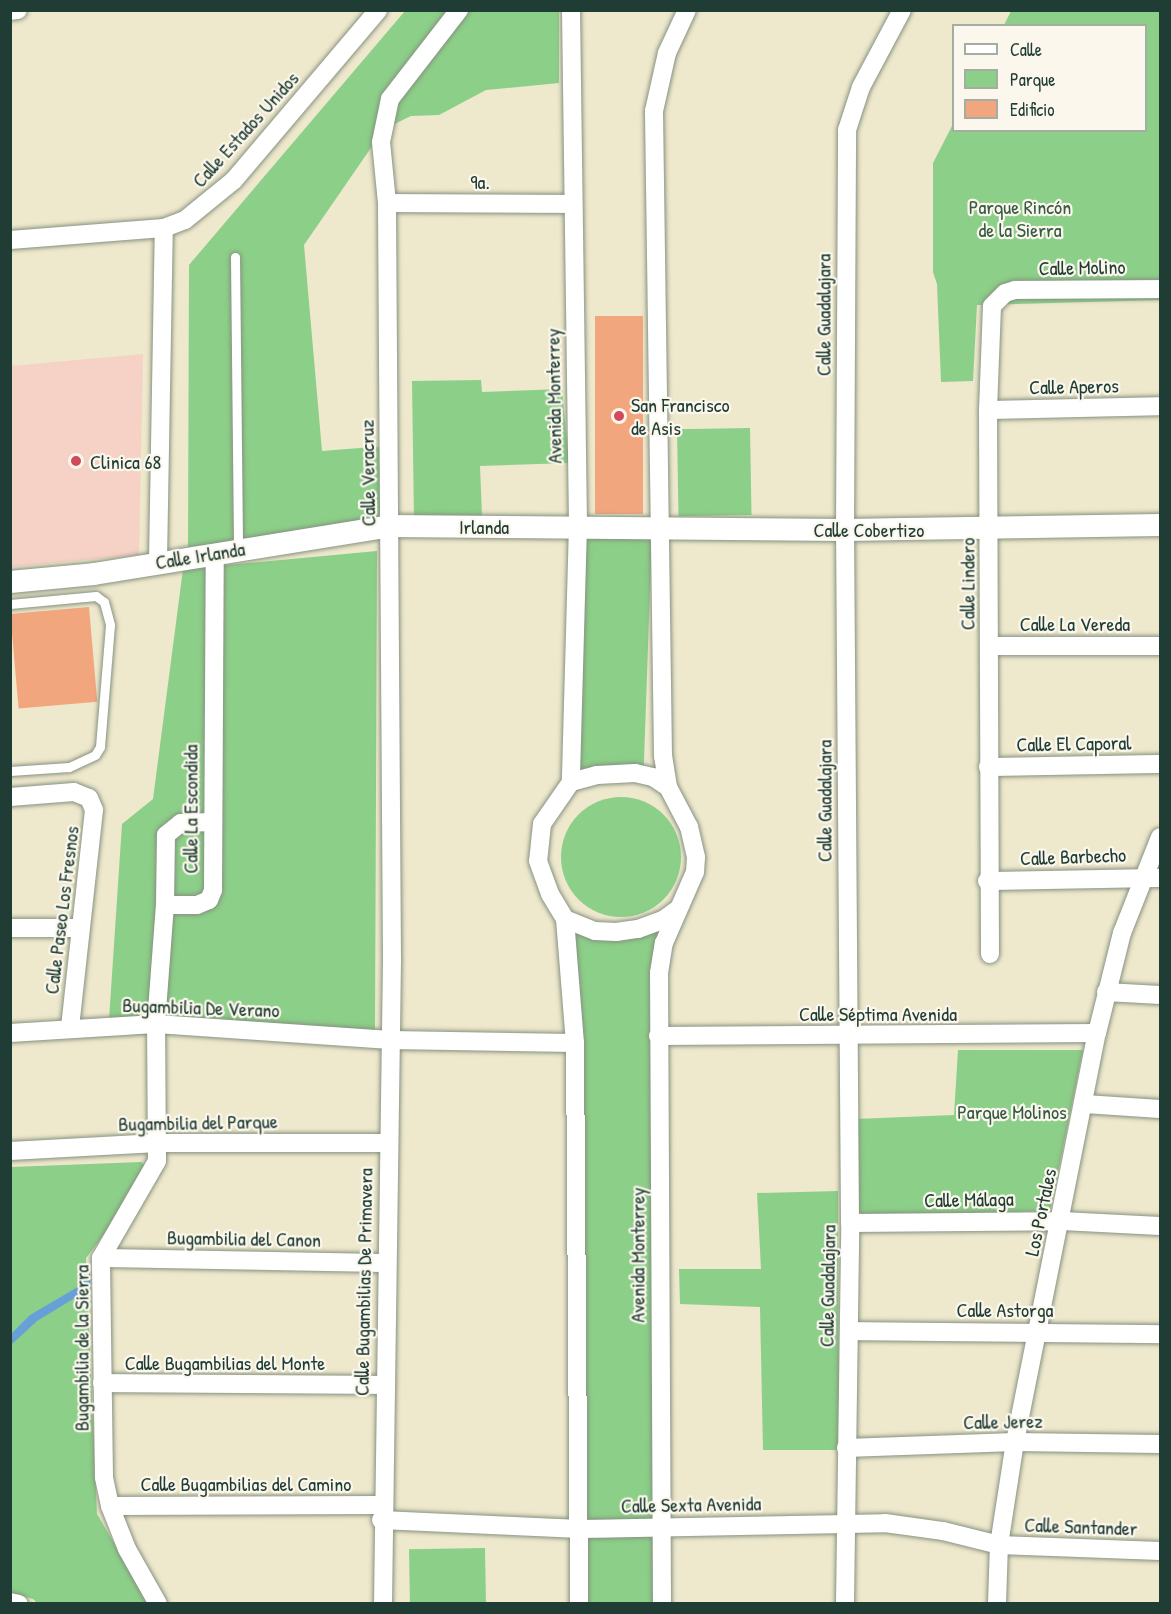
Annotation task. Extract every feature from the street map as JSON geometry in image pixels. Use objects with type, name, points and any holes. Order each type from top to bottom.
[{"type":"street","points":[[10,11],[18,10]]},
{"type":"street","name":"Calle Estados Unidos","points":[[10,240],[164,228],[199,211],[234,180],[378,10]]},
{"type":"street","name":"Calle Veracruz","points":[[392,961],[387,203],[381,142],[385,112],[401,84],[459,10]]},
{"type":"street","name":"Avenida Monterrey","points":[[571,10],[578,525],[571,782]]},
{"type":"street","name":"Avenida Monterrey","points":[[662,1604],[659,973],[664,943],[694,872],[695,851],[679,803],[668,787],[662,729],[654,111],[667,53],[687,10]]},
{"type":"street","name":"Calle Guadalajara","points":[[845,1604],[844,1523],[850,1223],[845,530],[847,130],[861,87],[902,10]]},
{"type":"street","name":"9a.","points":[[387,203],[573,204]]},
{"type":"street","points":[[158,561],[164,228]]},
{"type":"street","name":"Calle Molino","points":[[1005,292],[1161,289]]},
{"type":"street","name":"Calle Lindero","points":[[990,954],[987,881],[990,317],[992,306],[1005,292]]},
{"type":"street","name":"Calle Aperos","points":[[988,410],[1161,406]]},
{"type":"street","name":"Calle Cobertizo","points":[[578,525],[845,530],[1161,525]]},
{"type":"street","name":"Irlanda","points":[[390,526],[578,525]]},
{"type":"street","name":"Calle Irlanda","points":[[10,582],[94,574],[158,561],[390,526]]},
{"type":"street","name":"Calle La Escondida","points":[[165,905],[197,905],[209,900],[213,890],[215,553]]},
{"type":"street","name":"Calle La Vereda","points":[[989,646],[1161,646]]},
{"type":"street","name":"Calle El Caporal","points":[[988,767],[1161,764]]},
{"type":"street","points":[[579,1604],[575,1043],[565,919],[542,879],[539,844],[542,824],[571,782],[597,775],[635,773],[653,777],[668,787]]},
{"type":"street","name":"Calle Paseo Los Fresnos","points":[[10,797],[74,792],[89,798],[96,823],[78,928],[70,1028]]},
{"type":"street","points":[[156,1024],[165,905],[166,835],[181,823],[212,822]]},
{"type":"street","name":"Los Portales","points":[[997,1604],[999,1545],[1014,1442],[1062,1221],[1097,1034],[1106,992],[1142,877],[1161,837]]},
{"type":"street","name":"Calle Barbecho","points":[[987,881],[1161,878]]},
{"type":"street","points":[[565,919],[595,931],[616,932],[638,929],[663,920],[678,909]]},
{"type":"street","points":[[10,928],[78,928]]},
{"type":"street","name":"Calle Bugambilias De Primavera","points":[[383,1604],[387,1143],[392,961]]},
{"type":"street","points":[[1106,992],[1161,995]]},
{"type":"street","name":"Bugambilia De Verano","points":[[10,1033],[156,1024],[390,1040]]},
{"type":"street","name":"Bugambilia de la Sierra","points":[[156,1024],[158,1143],[153,1173],[106,1244],[101,1258],[104,1477],[110,1506],[127,1549],[158,1604]]},
{"type":"street","name":"Calle Séptima Avenida","points":[[658,1036],[848,1037],[1097,1034]]},
{"type":"street","points":[[390,1040],[575,1043]]},
{"type":"street","points":[[1085,1104],[1161,1109]]},
{"type":"street","name":"Bugambilia del Parque","points":[[10,1151],[158,1143],[387,1143]]},
{"type":"street","name":"Calle Málaga","points":[[850,1223],[1062,1221],[1161,1226]]},
{"type":"street","name":"Bugambilia del Canon","points":[[101,1258],[387,1263]]},
{"type":"street","name":"Calle Astorga","points":[[849,1331],[1038,1331],[1161,1334]]},
{"type":"street","name":"Calle Bugambilias del Monte","points":[[102,1383],[384,1385]]},
{"type":"street","name":"Calle Jerez","points":[[846,1448],[1014,1442],[1161,1444]]},
{"type":"street","name":"Calle Bugambilias del Camino","points":[[110,1506],[382,1512]]},
{"type":"street","name":"Calle Sexta Avenida","points":[[382,1512],[580,1529],[844,1523],[908,1524],[999,1545]]},
{"type":"street","name":"Calle Santander","points":[[999,1545],[1161,1551]]},
{"type":"street","points":[[10,1602],[19,1604]]},
{"type":"lane","points":[[235,257],[238,549]]},
{"type":"lane","points":[[10,604],[96,596],[104,602],[110,625],[100,747],[95,755],[69,767],[10,771]]},
{"type":"shaded area","name":"Clinica 68","points":[[143,354],[139,555],[11,567],[11,366]]},
{"type":"green space","points":[[405,11],[559,11],[559,83],[486,90],[439,115],[411,116],[384,129],[304,245],[322,451],[385,446],[389,522],[188,547],[189,265]]},
{"type":"green space","name":"Parque Rincón de la Sierra","points":[[1011,11],[1160,11],[1160,300],[977,305],[973,381],[941,382],[937,284],[933,272],[933,163],[952,126],[952,132],[1147,132],[1147,24],[1004,24]]},
{"type":"green space","points":[[481,380],[482,392],[562,389],[569,463],[480,466],[482,516],[414,520],[412,381]]},
{"type":"green space","points":[[750,428],[752,515],[679,516],[677,429]]},
{"type":"green space","points":[[583,531],[652,533],[643,778],[574,776]]},
{"type":"green space","points":[[377,551],[375,1032],[108,1035],[122,824],[153,799],[183,569]]},
{"type":"green space","points":[[621,797],[644,801],[664,814],[677,834],[681,857],[677,880],[664,900],[644,913],[621,917],[598,913],[578,900],[565,880],[561,857],[565,834],[578,814],[598,801]]},
{"type":"green space","points":[[565,919],[586,928],[663,920],[662,1603],[579,1603]]},
{"type":"green space","name":"Parque Molinos","points":[[958,1050],[1083,1050],[1050,1211],[858,1215],[856,1119],[954,1115]]},
{"type":"green space","points":[[141,1162],[148,1167],[145,1181],[86,1258],[97,1514],[149,1603],[37,1603],[33,1599],[11,1593],[11,1167]]},
{"type":"green space","points":[[838,1191],[839,1450],[763,1450],[760,1307],[680,1304],[679,1269],[761,1269],[757,1193]]},
{"type":"green space","points":[[485,1548],[486,1603],[410,1604],[409,1549]]},
{"type":"water","points":[[90,1273],[91,1288],[37,1321],[11,1345],[11,1334],[30,1315],[76,1288]]},
{"type":"building","name":"San Francisco de Asis","points":[[595,316],[643,316],[643,514],[595,514]]},
{"type":"building","points":[[89,607],[97,702],[19,709],[10,614]]},
{"type":"place","name":"San Francisco de Asis","points":[[619,416]]},
{"type":"place","name":"Clinica 68","points":[[76,461]]}]
